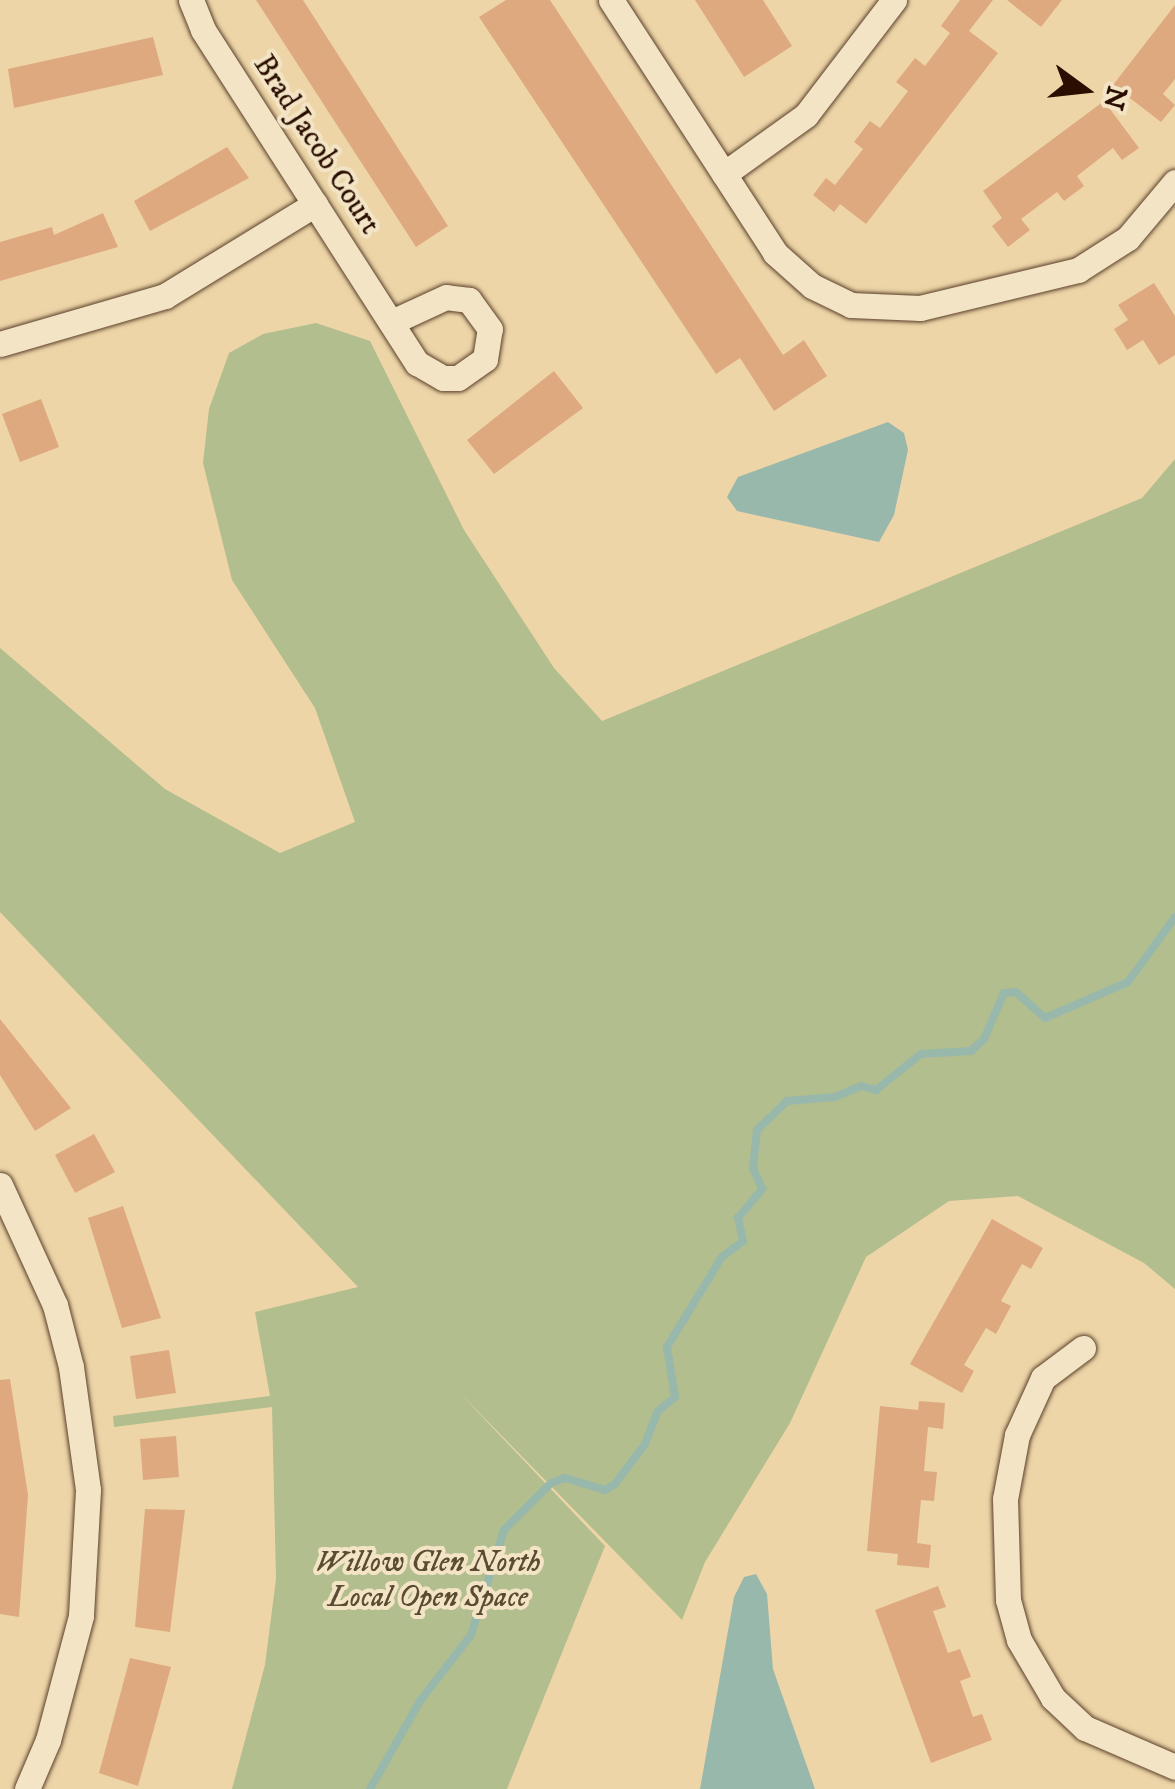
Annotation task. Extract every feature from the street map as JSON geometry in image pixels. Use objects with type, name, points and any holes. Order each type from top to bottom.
[{"type":"street","name":"Brad Jacob Court","points":[[192,0],[203,30],[392,322]]},
{"type":"street","points":[[612,0],[724,174],[793,272],[852,305],[898,312],[1078,270],[1128,238],[1175,182]]},
{"type":"street","points":[[724,174],[806,115],[894,0]]},
{"type":"street","points":[[0,344],[165,296],[316,204]]},
{"type":"street","points":[[0,1185],[54,1305],[77,1397],[88,1490],[82,1616],[58,1710],[27,1789]]},
{"type":"street","points":[[1083,1348],[1043,1378],[1017,1435],[1006,1499],[1008,1600],[1018,1640],[1053,1698],[1086,1728],[1175,1768]]},
{"type":"green space","name":"Willow Glen North Local Open Space","points":[[316,323],[370,341],[464,530],[554,668],[602,721],[1142,498],[1175,459],[1175,1289],[1144,1263],[1018,1196],[949,1201],[866,1257],[790,1423],[705,1562],[682,1620],[456,1389],[605,1546],[507,1789],[232,1789],[265,1665],[276,1579],[272,1407],[114,1427],[113,1416],[270,1396],[255,1312],[358,1287],[0,912],[0,648],[165,789],[280,853],[355,822],[315,708],[232,580],[203,463],[209,409],[229,353],[263,334]]},
{"type":"shaded area","points":[[888,422],[904,433],[908,450],[894,515],[879,542],[737,511],[727,497],[738,477]]},
{"type":"shaded area","points":[[756,1574],[767,1594],[773,1669],[815,1789],[700,1789],[734,1597],[744,1577]]},
{"type":"building","points":[[256,0],[303,0],[448,226],[416,247]]},
{"type":"building","points":[[506,0],[550,0],[783,355],[804,340],[827,376],[774,411],[740,358],[716,374],[479,17]]},
{"type":"building","points":[[695,0],[763,0],[792,46],[744,77]]},
{"type":"building","points":[[960,0],[993,0],[969,31],[998,53],[866,224],[840,204],[834,212],[813,195],[826,178],[835,185],[863,149],[854,142],[870,121],[880,128],[908,91],[896,82],[915,58],[925,66],[950,33],[941,26]]},
{"type":"building","points":[[1007,0],[1062,0],[1041,27]]},
{"type":"building","points":[[1175,5],[1175,79],[1163,94],[1175,105],[1161,122],[1113,85]]},
{"type":"building","points":[[153,37],[163,75],[14,108],[8,69]]},
{"type":"building","points":[[1104,101],[1139,148],[1122,160],[1113,148],[1077,176],[1084,186],[1064,201],[1057,192],[1021,219],[1030,230],[1008,247],[992,226],[1002,218],[983,191]]},
{"type":"building","points":[[227,147],[249,178],[150,231],[134,201]]},
{"type":"building","points":[[103,213],[118,247],[0,281],[0,242],[52,227],[54,235]]},
{"type":"building","points":[[1154,283],[1175,316],[1175,355],[1159,365],[1143,340],[1127,350],[1114,329],[1128,320],[1118,305]]},
{"type":"building","points":[[554,371],[583,408],[494,474],[467,440]]},
{"type":"building","points":[[41,399],[59,447],[20,462],[2,414]]},
{"type":"building","points":[[0,1019],[71,1108],[35,1131],[0,1075]]},
{"type":"building","points":[[94,1134],[115,1172],[75,1193],[55,1155]]},
{"type":"building","points":[[123,1206],[161,1318],[122,1328],[88,1218]]},
{"type":"building","points":[[992,1219],[1043,1248],[1031,1269],[1022,1264],[1001,1301],[1011,1306],[996,1334],[986,1328],[964,1365],[974,1371],[962,1393],[910,1364]]},
{"type":"building","points":[[169,1350],[176,1393],[136,1399],[130,1356]]},
{"type":"building","points":[[10,1379],[28,1495],[19,1617],[0,1614],[0,1380]]},
{"type":"building","points":[[919,1401],[945,1403],[943,1429],[928,1427],[924,1471],[937,1472],[934,1501],[921,1500],[917,1543],[931,1545],[929,1568],[897,1565],[898,1554],[867,1551],[880,1406],[918,1410]]},
{"type":"building","points":[[176,1436],[179,1477],[143,1480],[140,1439]]},
{"type":"building","points":[[145,1509],[185,1510],[170,1632],[135,1627]]},
{"type":"building","points":[[938,1586],[946,1607],[933,1611],[948,1653],[960,1649],[971,1677],[960,1681],[973,1717],[982,1714],[992,1740],[931,1763],[875,1610]]},
{"type":"building","points":[[130,1658],[171,1667],[138,1786],[99,1773]]},
{"type":"waterway","points":[[370,1789],[420,1701],[471,1635],[504,1530],[551,1483],[565,1478],[605,1490],[615,1484],[645,1444],[657,1412],[675,1397],[667,1347],[722,1257],[743,1241],[738,1218],[762,1189],[753,1168],[757,1130],[787,1101],[835,1097],[861,1086],[876,1090],[921,1054],[971,1051],[984,1039],[1004,993],[1016,992],[1045,1018],[1128,982],[1175,917]]}]
